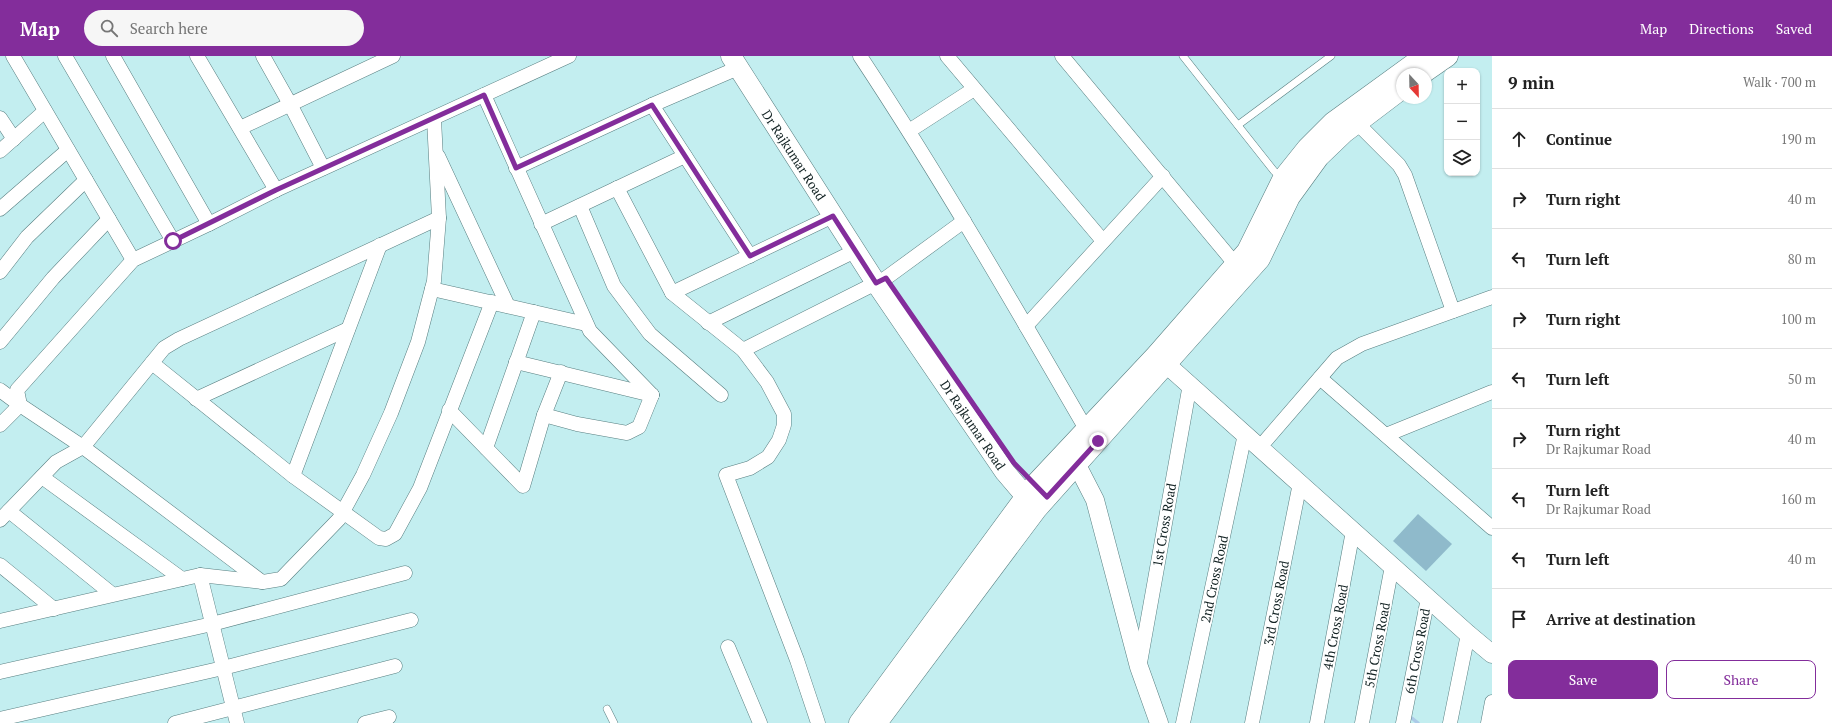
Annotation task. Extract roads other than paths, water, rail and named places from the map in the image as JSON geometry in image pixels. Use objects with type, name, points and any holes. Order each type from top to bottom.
[{"type":"main road","points":[[859,723],[1036,497],[1077,465],[1162,359],[1240,269],[1282,178],[1307,148],[1333,122],[1417,62],[1448,56]]},
{"type":"main road","name":"Dr Rajkumar Road","points":[[738,60],[855,251],[881,280]]},
{"type":"main road","name":"Dr Rajkumar Road","points":[[738,60],[881,280],[1014,463],[1036,497]]},
{"type":"main road","points":[[1240,269],[1260,259],[1290,197],[1319,157],[1357,123],[1396,94]]},
{"type":"main road","points":[[877,723],[1036,497],[1086,429],[1162,359]]},
{"type":"street","points":[[13,56],[133,260]]},
{"type":"street","points":[[65,56],[173,241]]},
{"type":"street","points":[[113,56],[208,224]]},
{"type":"street","points":[[197,56],[276,190]]},
{"type":"street","points":[[263,56],[323,168]]},
{"type":"street","points":[[240,128],[393,56]]},
{"type":"street","points":[[20,405],[17,390],[133,260],[276,190],[434,119],[567,56]]},
{"type":"street","points":[[860,56],[909,131],[964,221],[1086,429]]},
{"type":"street","points":[[947,56],[1103,241]]},
{"type":"street","points":[[1062,56],[1240,269]]},
{"type":"street","points":[[516,168],[652,105],[738,60]]},
{"type":"street","points":[[909,131],[974,89]]},
{"type":"street","points":[[484,95],[586,324],[590,331],[652,395]]},
{"type":"street","points":[[652,105],[750,256]]},
{"type":"street","points":[[0,152],[45,111]]},
{"type":"street","points":[[0,118],[14,139]]},
{"type":"street","points":[[0,621],[112,594],[200,575],[263,582],[281,578],[339,519],[363,475],[391,413],[418,342],[432,289],[439,218],[434,119]]},
{"type":"street","points":[[1357,123],[1399,165],[1405,174],[1453,311]]},
{"type":"street","points":[[435,149],[508,306]]},
{"type":"street","points":[[0,209],[68,150]]},
{"type":"street","points":[[541,224],[685,156]]},
{"type":"street","points":[[1026,326],[1163,176]]},
{"type":"street","points":[[0,272],[27,237],[86,180]]},
{"type":"street","points":[[617,188],[672,294],[743,350],[767,382],[779,401],[784,414],[784,425],[779,440],[768,457],[750,468],[726,475],[797,660],[818,723]]},
{"type":"street","points":[[580,206],[614,286],[650,334],[721,395]]},
{"type":"street","points":[[672,294],[833,216]]},
{"type":"street","points":[[0,342],[53,278],[109,218]]},
{"type":"street","points":[[112,594],[4,516],[56,462],[83,447],[164,348],[179,339],[439,218]]},
{"type":"street","points":[[743,350],[881,280],[964,221]]},
{"type":"street","points":[[293,476],[380,245]]},
{"type":"street","points":[[708,323],[855,251]]},
{"type":"street","points":[[432,289],[586,324]]},
{"type":"street","points":[[1260,447],[1337,358],[1362,344],[1492,297]]},
{"type":"street","points":[[152,363],[293,476],[342,513],[379,538],[386,539],[395,534],[420,488],[492,302]]},
{"type":"street","points":[[486,448],[534,312]]},
{"type":"street","points":[[196,399],[348,329]]},
{"type":"street","points":[[1162,359],[1492,654]]},
{"type":"street","points":[[516,362],[652,395]]},
{"type":"street","points":[[450,410],[523,486],[544,415],[561,372]]},
{"type":"street","points":[[1320,378],[1492,528]]},
{"type":"street","name":"1st Cross Road","points":[[1139,667],[1190,384]]},
{"type":"street","points":[[0,390],[83,447],[263,582]]},
{"type":"street","points":[[1386,435],[1492,392]]},
{"type":"street","points":[[544,415],[577,424],[627,433],[639,427],[652,395]]},
{"type":"street","points":[[0,425],[20,405]]},
{"type":"street","name":"2nd Cross Road","points":[[1183,723],[1245,434]]},
{"type":"street","points":[[1077,465],[1095,500],[1139,667],[1159,723]]},
{"type":"street","points":[[42,477],[182,579]]},
{"type":"street","name":"3rd Cross Road","points":[[1252,723],[1300,483]]},
{"type":"street","name":"4th Cross Road","points":[[1317,723],[1353,531]]},
{"type":"street","points":[[0,565],[54,609]]},
{"type":"street","name":"5th Cross Road","points":[[1362,723],[1392,566]]},
{"type":"street","points":[[0,672],[212,624],[405,573]]},
{"type":"street","points":[[200,575],[237,723]]},
{"type":"street","name":"6th Cross Road","points":[[1405,714],[1428,598]]},
{"type":"street","points":[[0,719],[223,668],[411,620]]},
{"type":"street","points":[[1450,723],[1468,634]]},
{"type":"street","points":[[728,647],[760,723]]},
{"type":"street","points":[[175,723],[395,666]]},
{"type":"street","points":[[1488,723],[1492,702]]},
{"type":"street","points":[[365,723],[389,717]]},
{"type":"lane","points":[[1183,56],[1274,171],[1282,178]]},
{"type":"lane","points":[[1238,125],[1331,56]]},
{"type":"lane","points":[[607,709],[614,723]]},
{"type":"waterway","points":[[1408,715],[1418,723]]}]
